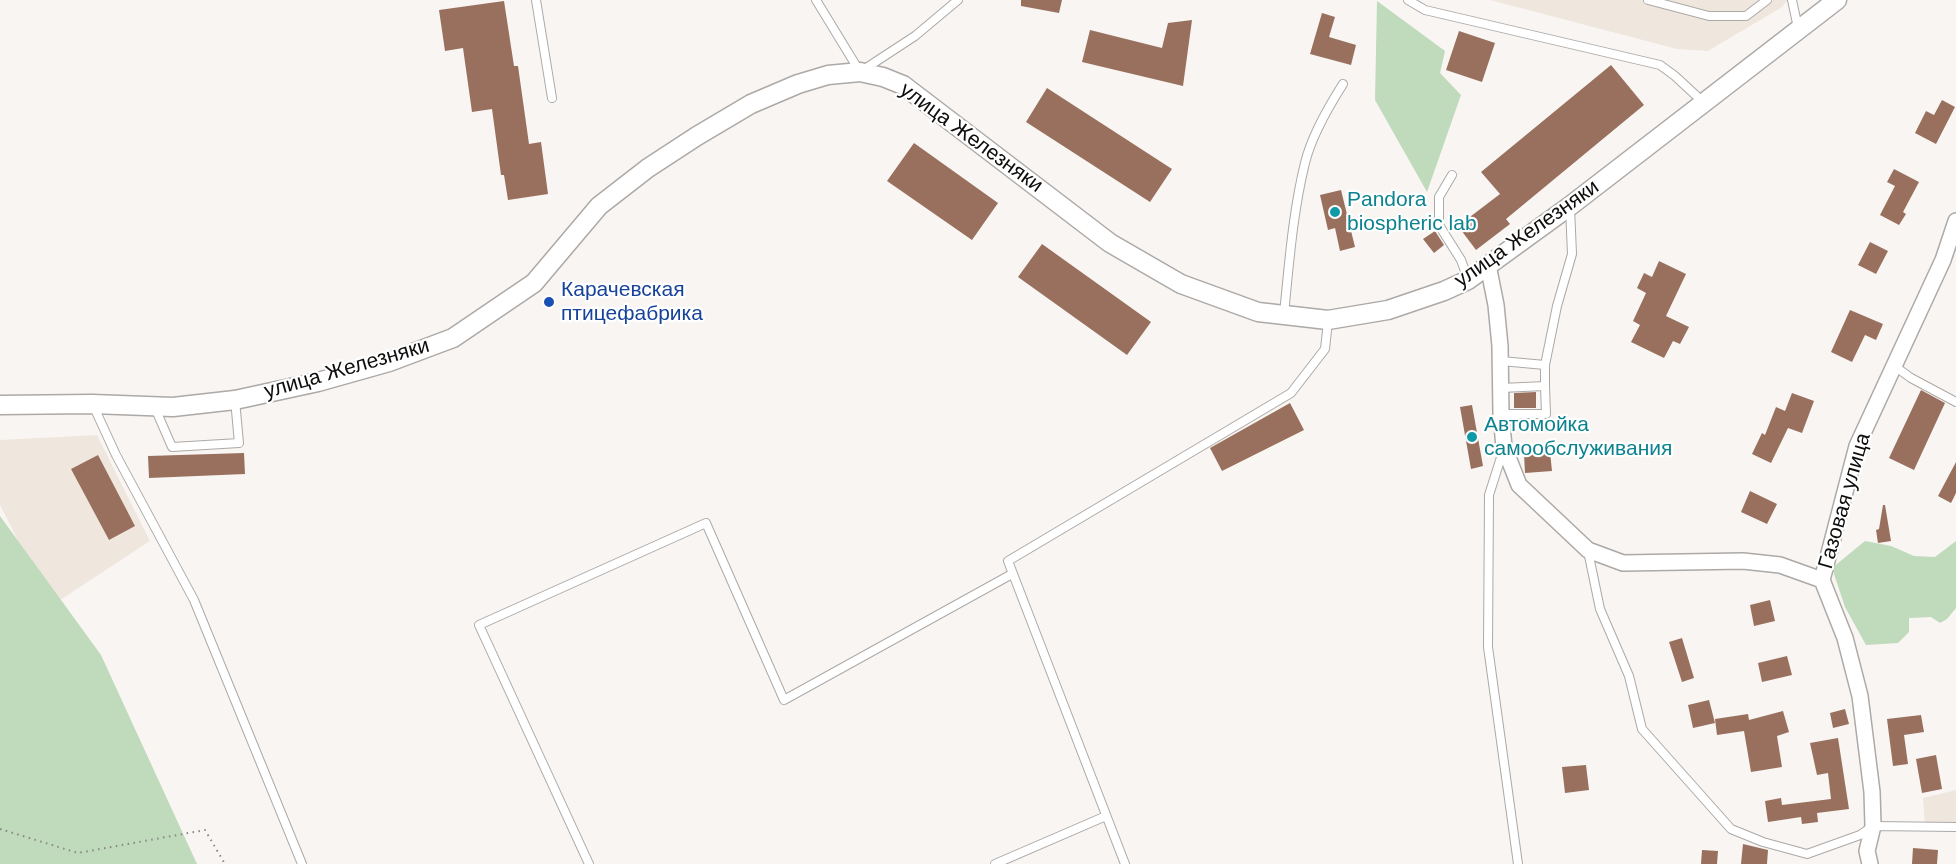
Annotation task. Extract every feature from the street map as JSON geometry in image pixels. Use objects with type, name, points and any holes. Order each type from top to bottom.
[{"type":"street","name":"улица Железняки","points":[[0,405],[93,404],[154,407],[235,400],[318,382],[378,365],[453,338],[534,282],[599,206],[648,168],[751,104],[798,84],[828,75],[860,72],[883,77],[903,85],[1110,243],[1181,284],[1258,312],[1328,320],[1388,310],[1444,291],[1468,280],[1570,207],[1798,29],[1826,4]]},
{"type":"street","name":"Газовая улица","points":[[1870,864],[1867,851],[1873,826],[1872,792],[1860,696],[1845,638],[1822,580],[1857,446],[1943,260],[1956,221]]},
{"type":"street","points":[[1488,265],[1496,304],[1501,361],[1501,414],[1504,447],[1519,486],[1588,550],[1623,563],[1743,561],[1780,565],[1822,580]]},
{"type":"lane","points":[[536,0],[552,98]]},
{"type":"lane","points":[[816,0],[860,72],[915,36],[958,0]]},
{"type":"lane","points":[[1408,0],[1425,10],[1660,65],[1703,102]]},
{"type":"lane","points":[[1648,0],[1709,16],[1746,16],[1767,0]]},
{"type":"lane","points":[[1792,0],[1798,29]]},
{"type":"lane","points":[[1284,315],[1289,261],[1306,162],[1328,107],[1343,84]]},
{"type":"lane","points":[[1452,175],[1439,196],[1439,225],[1461,261],[1468,280]]},
{"type":"lane","points":[[1501,414],[1546,414],[1545,365],[1557,306],[1572,254],[1570,207]]},
{"type":"lane","points":[[1125,864],[1008,561],[1291,393],[1325,350],[1328,320]]},
{"type":"lane","points":[[1501,361],[1545,365]]},
{"type":"lane","points":[[1893,365],[1911,378],[1956,402]]},
{"type":"lane","points":[[1501,388],[1545,386]]},
{"type":"lane","points":[[154,407],[172,447],[239,443],[235,400]]},
{"type":"lane","points":[[93,404],[116,455],[194,600],[302,864]]},
{"type":"lane","points":[[1504,447],[1489,495],[1488,647],[1518,864]]},
{"type":"lane","points":[[589,864],[479,625],[706,523],[784,700],[1012,573]]},
{"type":"lane","points":[[1588,550],[1600,609],[1629,676],[1642,729],[1731,829],[1763,842],[1807,854],[1860,835],[1873,826],[1956,827]]},
{"type":"lane","points":[[995,864],[1106,816]]},
{"type":"path","points":[[0,830],[78,853],[205,830],[225,864]]},
{"type":"shaded area","points":[[1490,0],[1788,0],[1782,7],[1708,51],[1677,49]]},
{"type":"shaded area","points":[[97,435],[150,541],[51,606],[0,505],[0,440]]},
{"type":"shaded area","points":[[1956,790],[1956,832],[1925,826],[1923,798]]},
{"type":"green space","points":[[1377,1],[1445,51],[1440,73],[1461,95],[1427,192],[1375,100]]},
{"type":"green space","points":[[0,516],[101,655],[197,864],[0,864]]},
{"type":"green space","points":[[1865,541],[1891,546],[1914,556],[1935,557],[1956,541],[1956,608],[1947,619],[1940,623],[1931,617],[1909,618],[1909,632],[1898,643],[1866,645],[1845,607],[1832,568]]},
{"type":"building","points":[[1021,0],[1062,0],[1059,13],[1021,6]]},
{"type":"building","points":[[504,1],[514,66],[518,66],[529,144],[541,142],[548,194],[508,200],[504,175],[501,175],[492,109],[472,112],[463,48],[445,51],[439,10]]},
{"type":"building","points":[[1322,13],[1335,17],[1329,37],[1356,45],[1351,65],[1310,54]]},
{"type":"building","points":[[1192,20],[1183,86],[1082,62],[1090,30],[1162,48],[1168,23]]},
{"type":"building","points":[[1459,31],[1495,43],[1482,82],[1446,70]]},
{"type":"building","points":[[1611,65],[1644,105],[1506,219],[1510,224],[1476,250],[1458,226],[1500,194],[1481,172]]},
{"type":"building","points":[[1047,88],[1172,169],[1150,202],[1026,122]]},
{"type":"building","points":[[1942,100],[1955,107],[1936,144],[1915,133],[1926,111],[1934,115]]},
{"type":"building","points":[[914,143],[998,203],[972,240],[887,181]]},
{"type":"building","points":[[1894,169],[1919,182],[1903,212],[1906,214],[1899,225],[1880,215],[1895,186],[1887,182]]},
{"type":"building","name":"Pandora biospheric lab","points":[[1341,190],[1355,247],[1340,251],[1335,228],[1328,230],[1320,195]]},
{"type":"building","points":[[1435,231],[1444,245],[1434,253],[1423,239]]},
{"type":"building","points":[[1870,242],[1888,251],[1876,274],[1858,265]]},
{"type":"building","points":[[1042,244],[1151,322],[1127,355],[1018,277]]},
{"type":"building","points":[[1659,261],[1686,274],[1666,316],[1689,327],[1680,344],[1673,341],[1664,358],[1631,342],[1640,325],[1633,321],[1646,293],[1637,288],[1644,273],[1652,277]]},
{"type":"building","points":[[1850,310],[1883,324],[1876,340],[1865,335],[1852,362],[1831,352]]},
{"type":"building","points":[[1921,390],[1945,403],[1914,470],[1889,458]]},
{"type":"building","points":[[1536,392],[1536,408],[1514,408],[1514,393]]},
{"type":"building","points":[[1792,393],[1814,401],[1802,433],[1788,428],[1771,463],[1752,454],[1762,433],[1765,435],[1776,407],[1785,411]]},
{"type":"building","points":[[1290,403],[1304,430],[1222,471],[1210,448]]},
{"type":"building","name":"Автомойка самообслуживания","points":[[1472,405],[1483,466],[1471,469],[1460,407]]},
{"type":"building","points":[[1550,452],[1552,471],[1525,473],[1524,454]]},
{"type":"building","points":[[244,453],[245,474],[149,478],[148,456]]},
{"type":"building","points":[[98,455],[135,526],[109,540],[71,469]]},
{"type":"building","points":[[1956,462],[1956,493],[1951,503],[1938,496]]},
{"type":"building","points":[[1750,491],[1777,504],[1767,524],[1741,512]]},
{"type":"building","points":[[1883,505],[1885,505],[1891,541],[1878,543],[1876,530],[1879,529]]},
{"type":"building","points":[[1770,600],[1775,621],[1754,626],[1750,605]]},
{"type":"building","points":[[1682,638],[1694,678],[1682,682],[1669,642]]},
{"type":"building","points":[[1787,656],[1792,675],[1762,682],[1758,663]]},
{"type":"building","points":[[1709,700],[1715,723],[1693,728],[1688,705]]},
{"type":"building","points":[[1845,709],[1849,724],[1833,728],[1830,713]]},
{"type":"building","points":[[1783,711],[1789,732],[1777,736],[1782,767],[1751,772],[1744,731],[1717,735],[1715,719],[1748,714],[1749,720]]},
{"type":"building","points":[[1921,715],[1924,732],[1904,735],[1908,764],[1893,766],[1887,719]]},
{"type":"building","points":[[1838,738],[1849,809],[1817,813],[1818,822],[1802,824],[1801,817],[1768,822],[1765,801],[1781,798],[1782,805],[1831,799],[1828,773],[1817,775],[1810,743]]},
{"type":"building","points":[[1936,755],[1942,789],[1922,793],[1916,759]]},
{"type":"building","points":[[1586,765],[1589,790],[1565,793],[1562,767]]},
{"type":"building","points":[[1743,844],[1768,850],[1767,864],[1741,864]]},
{"type":"building","points":[[1913,848],[1938,850],[1937,864],[1912,864]]},
{"type":"building","points":[[1702,850],[1718,851],[1717,864],[1701,864]]},
{"type":"place","name":"Pandora biospheric lab","points":[[1335,212]]},
{"type":"place","name":"Карачевская птицефабрика","points":[[549,302]]},
{"type":"place","name":"Автомойка самообслуживания","points":[[1472,437]]}]
